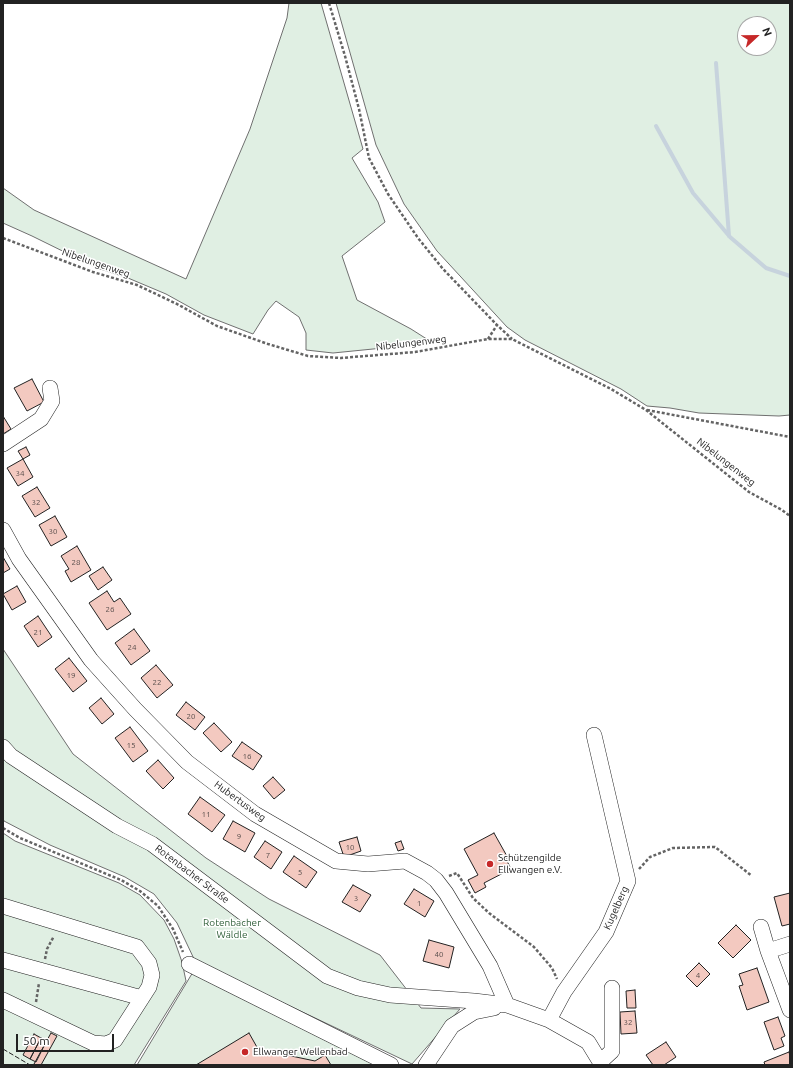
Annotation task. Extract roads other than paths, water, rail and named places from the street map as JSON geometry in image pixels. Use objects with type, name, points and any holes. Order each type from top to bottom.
[{"type":"street","points":[[3,444],[41,418],[52,401],[50,388]]},
{"type":"street","name":"Hubertusweg","points":[[3,530],[19,559],[91,660],[135,709],[187,762],[255,814],[336,861],[368,864],[405,861],[427,873],[436,880],[446,893],[490,966],[507,1005]]},
{"type":"street","name":"Kugelberg","points":[[549,1020],[564,992],[606,932],[628,881],[594,736]]},
{"type":"street","name":"Rotenbacher Straße","points":[[3,747],[11,756],[117,826],[152,844],[327,976],[358,988],[390,995],[507,1005],[549,1020],[588,1042],[601,1064]]},
{"type":"street","points":[[3,906],[137,947],[149,963],[152,975],[149,987],[115,1040],[106,1044],[92,1043],[3,1000]]},
{"type":"street","points":[[761,927],[768,951],[790,1010]]},
{"type":"street","points":[[768,951],[790,944]]},
{"type":"street","points":[[3,960],[142,998]]},
{"type":"street","points":[[189,964],[391,1065]]},
{"type":"street","points":[[601,1064],[612,1051],[612,988]]},
{"type":"street","points":[[426,1065],[452,1026],[474,1012],[507,1005]]},
{"type":"waterway","points":[[716,63],[729,236]]},
{"type":"waterway","points":[[656,126],[693,193],[730,237],[766,268],[790,276]]},
{"type":"place","name":"Schützengilde Ellwangen e.V.","points":[[490,864]]},
{"type":"place","name":"Ellwanger Wellenbad","points":[[245,1052]]},
{"type":"park label","name":"Rotenbacher Wäldle","points":[[232,928]]}]
